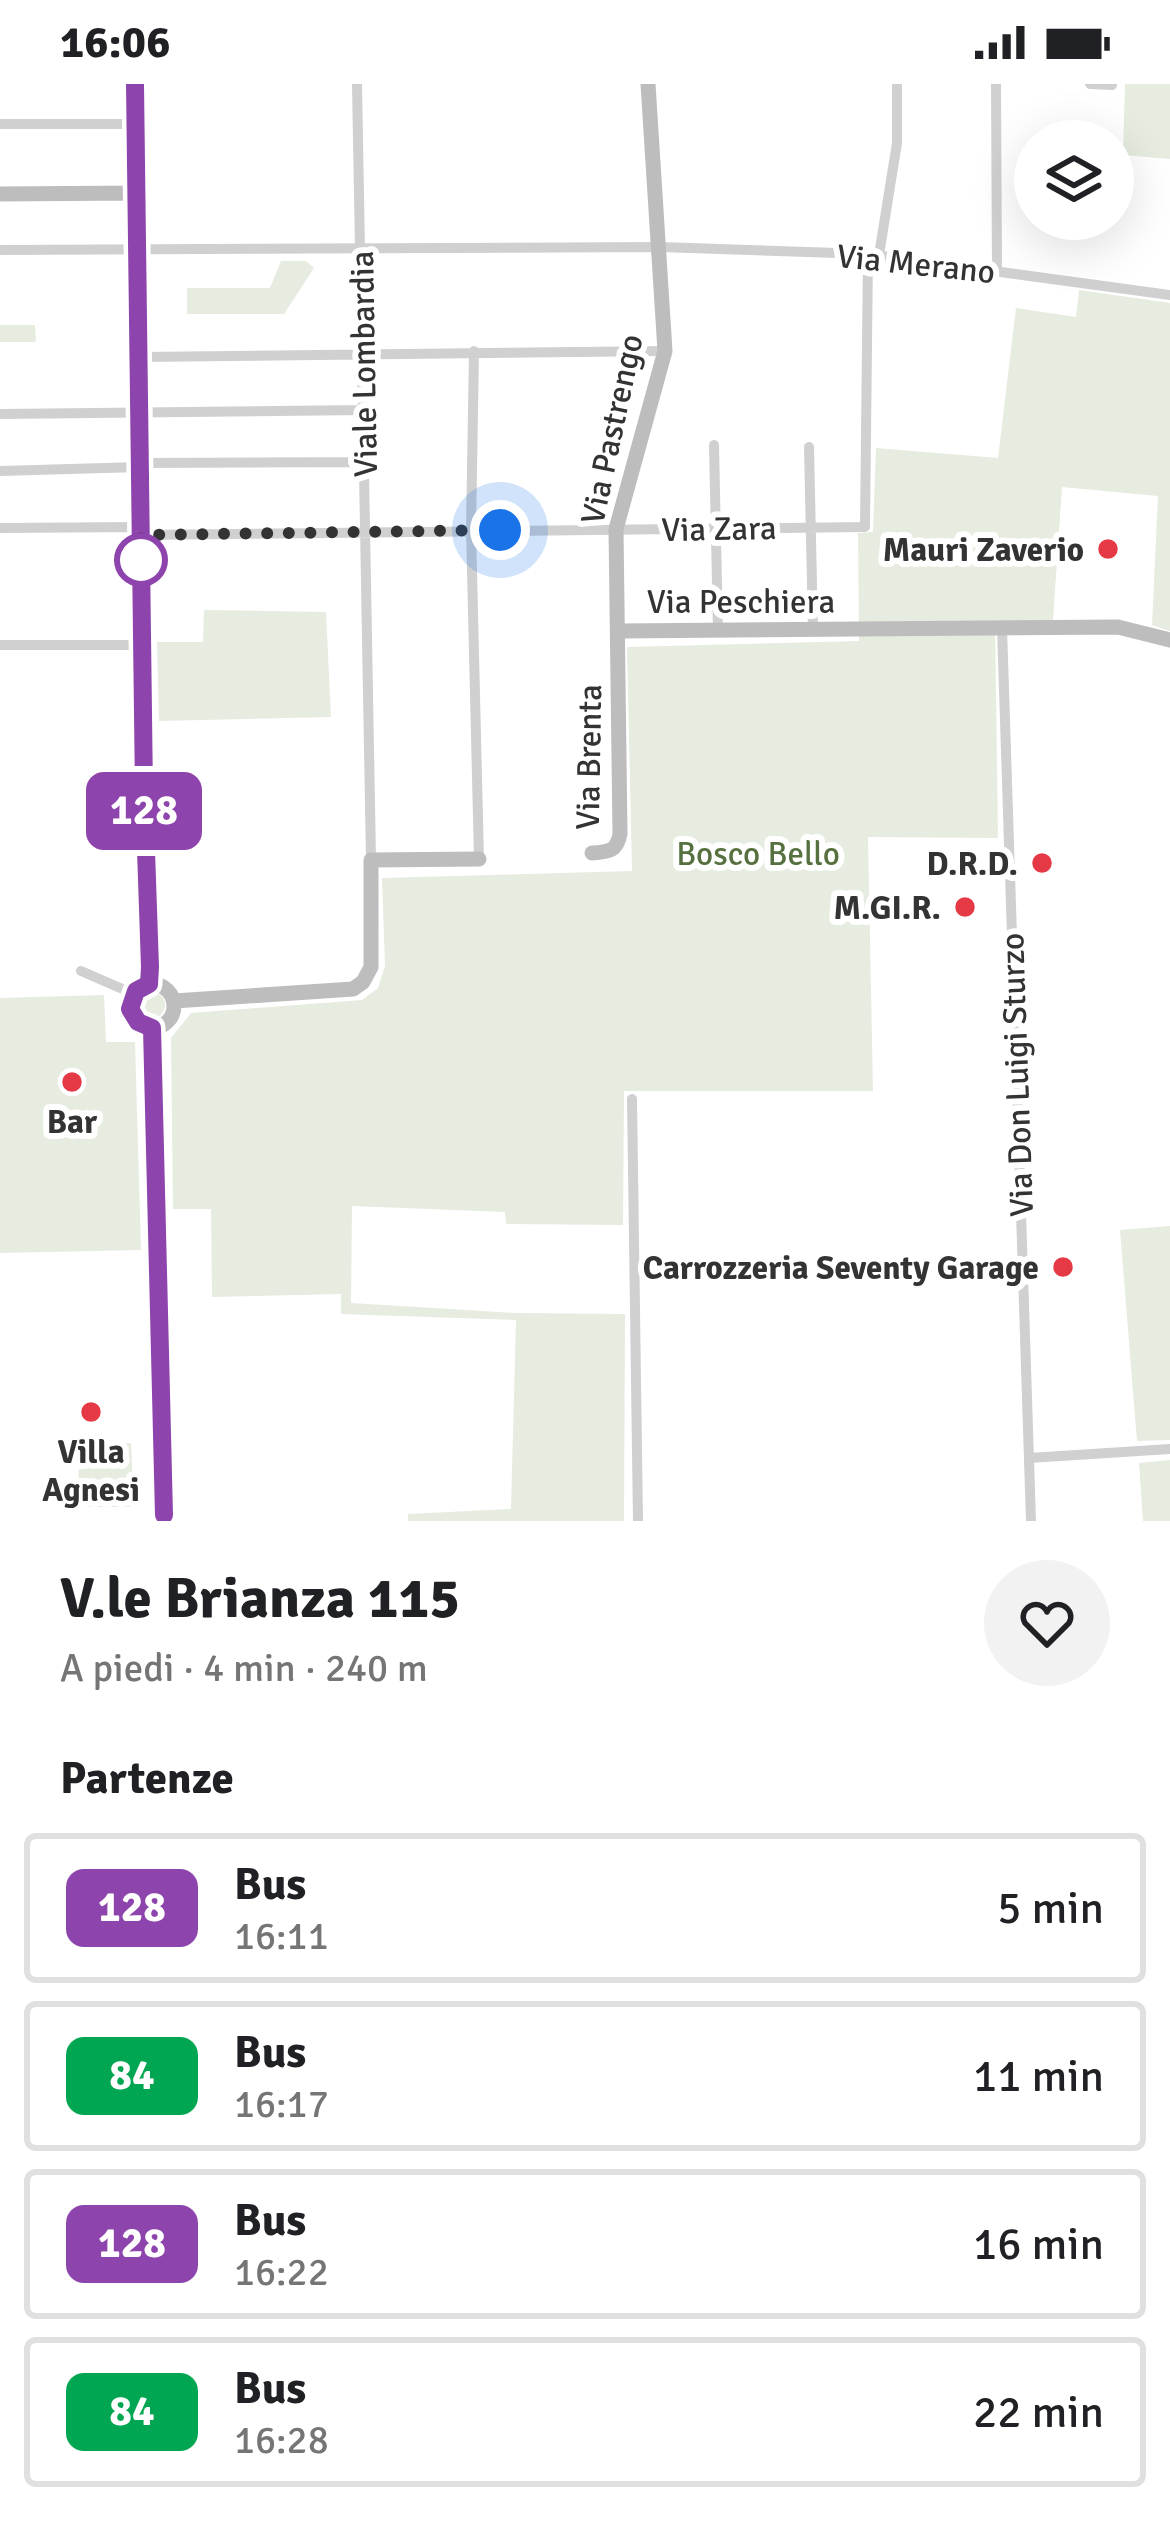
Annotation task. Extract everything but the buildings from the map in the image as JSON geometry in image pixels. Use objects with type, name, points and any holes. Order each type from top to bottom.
[{"type":"street","points":[[135,84],[149,984]]},
{"type":"street","name":"Viale Lombardia","points":[[357,84],[371,860]]},
{"type":"street","name":"Via Pastrengo","points":[[619,637],[616,529],[664,351],[648,84]]},
{"type":"street","points":[[873,255],[897,142],[896,84]]},
{"type":"street","points":[[996,84],[998,272]]},
{"type":"street","points":[[1090,84],[1112,85]]},
{"type":"street","points":[[0,124],[136,124]]},
{"type":"street","points":[[0,194],[136,193]]},
{"type":"street","name":"Via Merano","points":[[0,250],[660,248],[873,255],[1170,296]]},
{"type":"street","name":"Via Zara","points":[[0,528],[366,532],[865,527],[873,255]]},
{"type":"street","points":[[174,1001],[353,989],[363,982],[372,959],[371,860],[479,859],[471,530],[473,351]]},
{"type":"street","points":[[139,357],[664,351]]},
{"type":"street","points":[[0,414],[363,410]]},
{"type":"street","points":[[714,445],[718,631]]},
{"type":"street","points":[[809,447],[813,630]]},
{"type":"street","points":[[0,472],[365,462]]},
{"type":"street","name":"Via Peschiera","points":[[619,637],[718,631],[1118,627],[1170,640]]},
{"type":"street","name":"Via Don Luigi Sturzo","points":[[1002,628],[1031,1521]]},
{"type":"street","name":"Via Brenta","points":[[592,853],[608,853],[618,845],[620,834],[619,637]]},
{"type":"street","points":[[0,645],[142,645]]},
{"type":"street","points":[[81,971],[134,994]]},
{"type":"street","points":[[134,994],[149,984],[167,989],[174,1001],[170,1019],[152,1028]]},
{"type":"street","points":[[134,994],[133,1016],[152,1028]]},
{"type":"street","points":[[152,1028],[164,1518]]},
{"type":"street","points":[[632,1099],[638,1521]]},
{"type":"street","points":[[1029,1458],[1170,1449]]},
{"type":"green space","points":[[1125,84],[1170,84],[1170,159],[1134,156],[1134,120],[1124,120]]},
{"type":"green space","points":[[281,261],[306,261],[314,268],[284,314],[187,314],[187,288],[270,288]]},
{"type":"green space","name":"Bosco Bello","points":[[1079,290],[1170,303],[1170,631],[1152,625],[1158,496],[1062,487],[1053,620],[995,623],[998,838],[868,837],[873,1091],[624,1091],[623,1225],[506,1224],[505,1212],[352,1206],[351,1303],[625,1314],[624,1521],[408,1521],[408,1514],[511,1509],[516,1320],[341,1314],[341,1294],[212,1297],[211,1209],[173,1209],[171,1038],[191,1013],[362,1000],[378,988],[385,966],[382,878],[632,871],[627,647],[859,641],[858,533],[873,532],[876,448],[998,458],[1016,308],[1076,317]]},
{"type":"green space","points":[[0,325],[35,325],[36,342],[0,342]]},
{"type":"green space","points":[[204,610],[326,612],[331,717],[159,721],[157,642],[203,642]]},
{"type":"green space","points":[[152,992],[165,1005],[152,1018],[139,1005]]},
{"type":"green space","points":[[104,995],[106,1042],[135,1042],[141,1250],[0,1253],[0,998]]},
{"type":"green space","points":[[1170,1226],[1170,1440],[1137,1441],[1120,1230]]},
{"type":"green space","points":[[131,1443],[134,1507],[78,1507],[79,1451],[85,1444]]},
{"type":"green space","points":[[1170,1460],[1170,1521],[1143,1521],[1139,1463]]},
{"type":"bus line","name":"128","points":[[135,84],[150,967],[149,984],[136,991],[130,1009],[138,1022],[152,1028],[164,1515]]},
{"type":"place","name":"Mauri Zaverio","points":[[1108,549]]},
{"type":"place","name":"D.R.D.","points":[[1042,863]]},
{"type":"place","name":"M.GI.R.","points":[[965,907]]},
{"type":"place","name":"Bar","points":[[72,1082]]},
{"type":"place","name":"Carrozzeria Seventy Garage","points":[[1063,1267]]},
{"type":"place","name":"Villa Agnesi","points":[[91,1412]]},
{"type":"route","points":[[141,560],[141,535],[500,530]]}]
